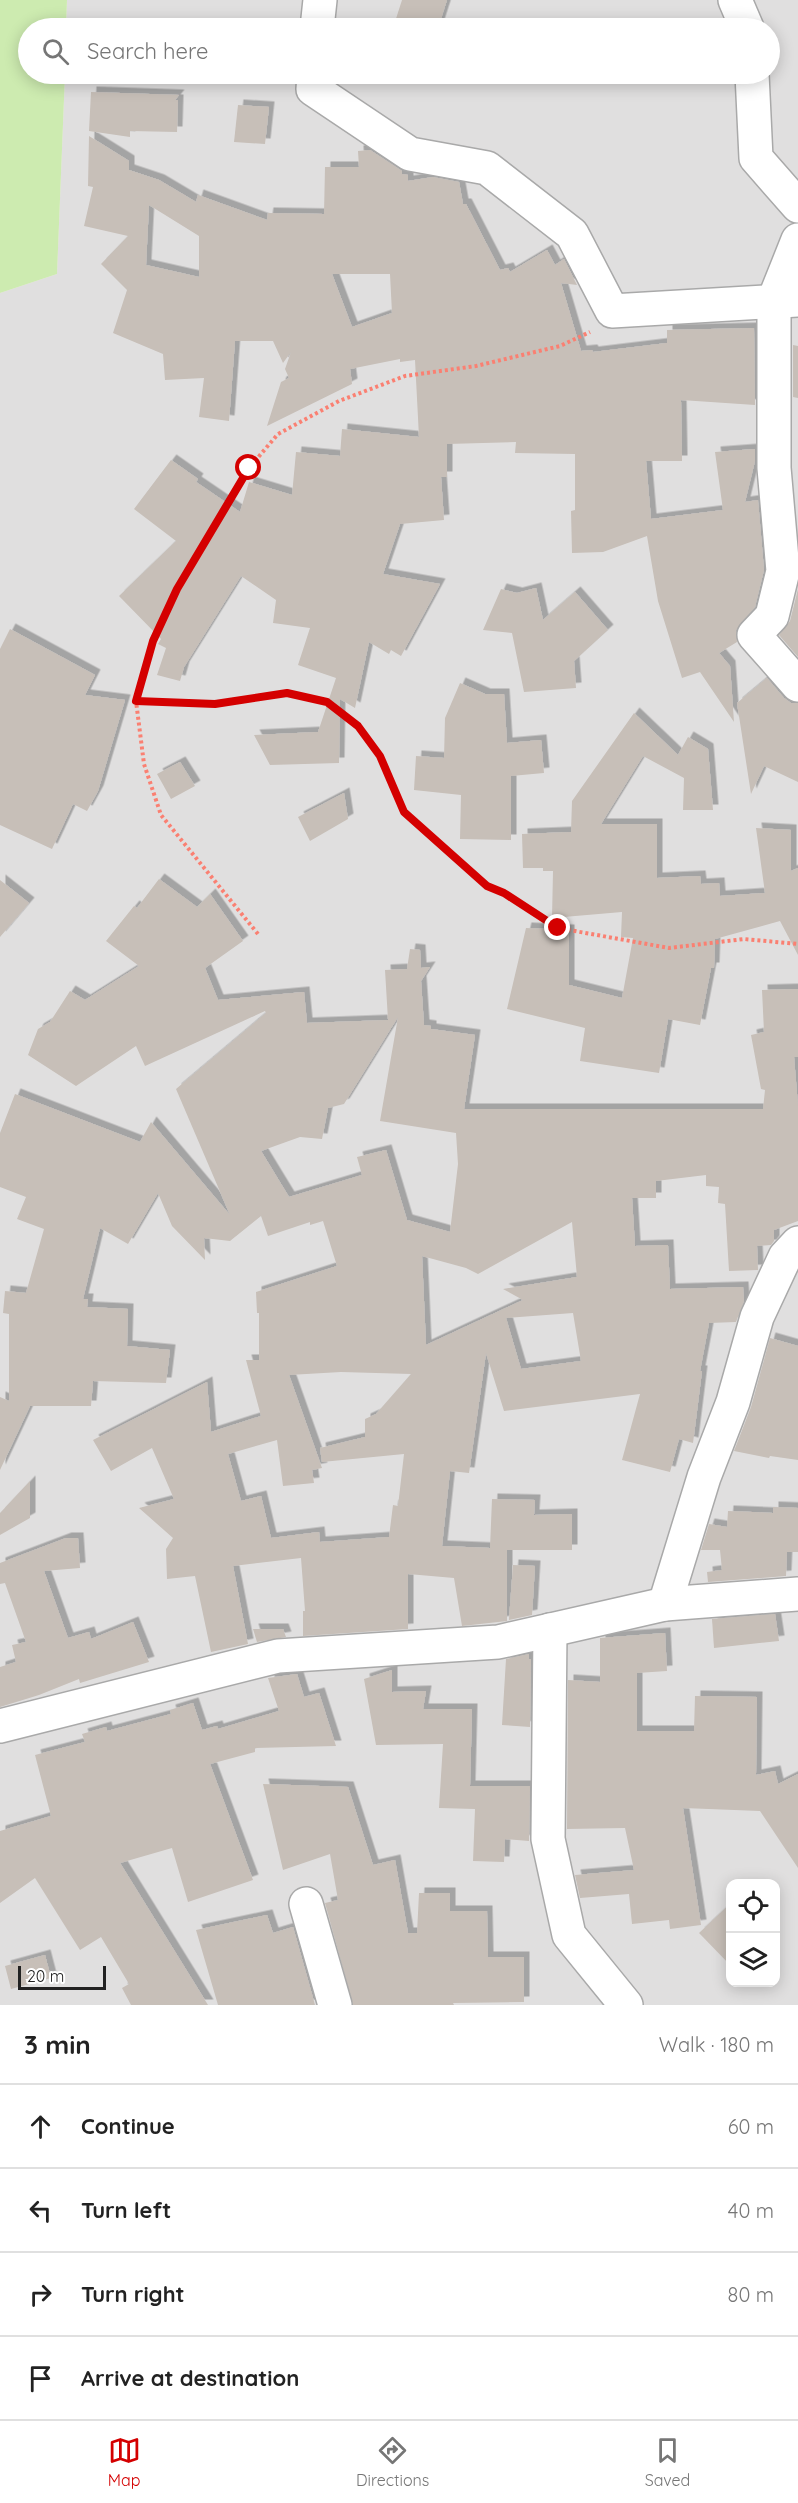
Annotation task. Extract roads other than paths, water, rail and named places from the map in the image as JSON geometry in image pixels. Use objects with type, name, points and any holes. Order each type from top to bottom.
[{"type":"street","points":[[318,18],[320,0]]},
{"type":"street","points":[[735,0],[743,18]]},
{"type":"street","points":[[313,84],[313,89],[410,154],[487,168],[572,234],[612,311],[786,300]]},
{"type":"street","points":[[752,84],[756,158],[798,206]]},
{"type":"street","points":[[798,240],[786,300],[774,468],[783,571],[772,616],[754,635],[798,685]]},
{"type":"street","points":[[665,1604],[704,1477],[733,1402],[758,1317],[785,1257],[798,1243]]},
{"type":"street","points":[[0,1726],[278,1656],[498,1642],[665,1604],[798,1594]]},
{"type":"street","points":[[550,1630],[548,1839],[569,1935],[626,2005]]},
{"type":"street","points":[[306,1904],[335,2005]]}]
